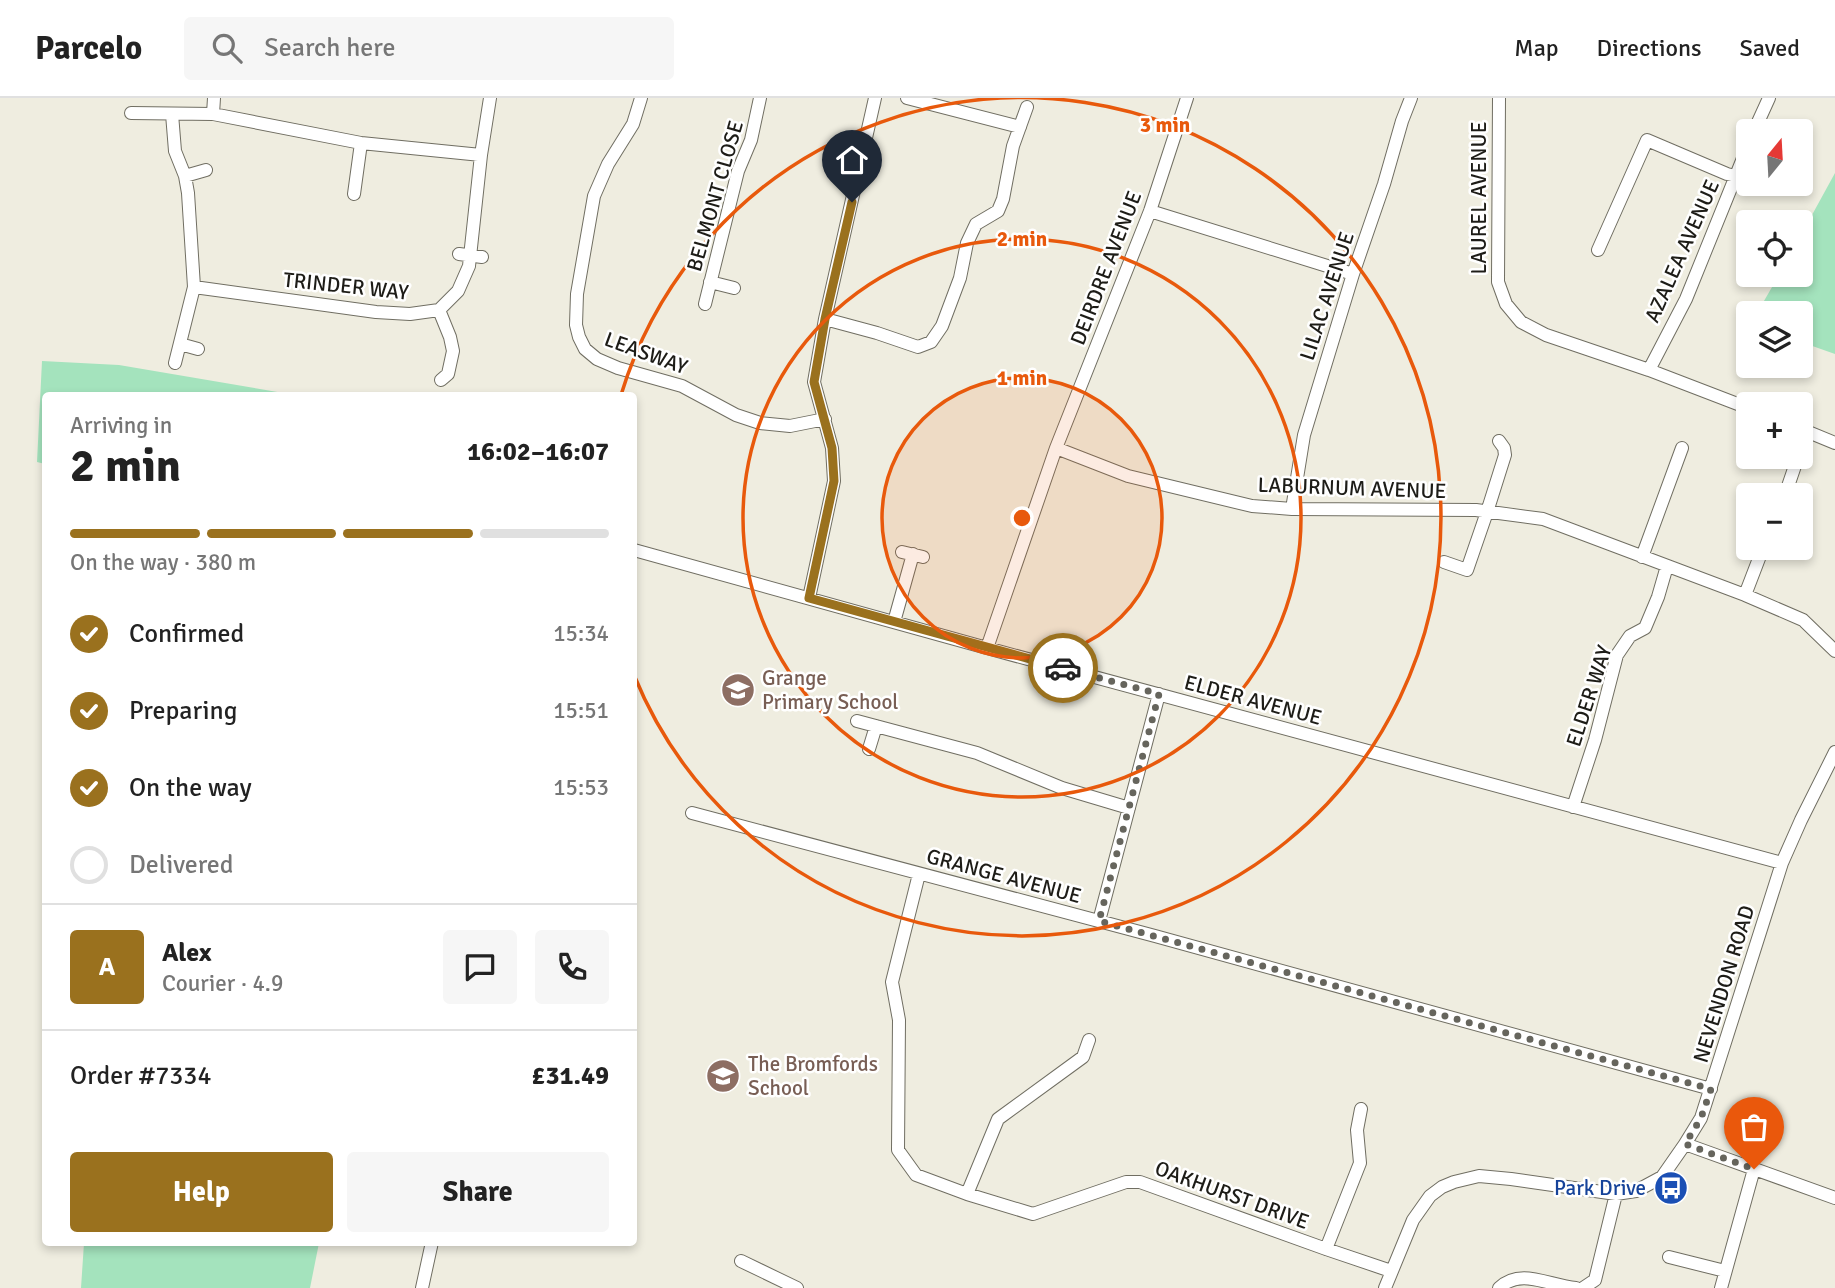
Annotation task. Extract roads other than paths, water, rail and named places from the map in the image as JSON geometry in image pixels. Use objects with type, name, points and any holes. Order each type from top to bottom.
[{"type":"street","points":[[213,114],[214,98]]},
{"type":"street","points":[[441,380],[448,374],[453,351],[439,310],[458,291],[469,266],[490,98]]},
{"type":"street","name":"LEASWAY","points":[[641,98],[633,124],[608,164],[594,196],[577,294],[576,325],[585,349],[597,359],[618,368],[682,386],[736,415],[760,423],[790,426],[825,419]]},
{"type":"street","name":"BELMONT CLOSE","points":[[705,304],[738,171],[751,140],[760,98]]},
{"type":"street","points":[[809,598],[834,481],[832,448],[814,382],[825,319],[875,98]]},
{"type":"street","points":[[907,98],[1020,127]]},
{"type":"street","name":"DEIRDRE AVENUE","points":[[987,648],[1056,448],[1150,211],[1187,98]]},
{"type":"street","name":"LILAC AVENUE","points":[[1292,509],[1304,435],[1411,98]]},
{"type":"street","name":"LAUREL AVENUE","points":[[1499,98],[1498,282],[1506,304],[1521,322],[1546,335],[1736,403]]},
{"type":"street","points":[[1759,119],[1769,98]]},
{"type":"street","points":[[825,319],[918,347],[931,342],[942,326],[960,278],[967,243],[976,224],[998,211],[1003,199],[1013,146],[1027,107]]},
{"type":"street","points":[[131,113],[213,114],[360,144],[481,155]]},
{"type":"street","points":[[172,114],[175,151],[188,192],[194,288],[175,363]]},
{"type":"street","points":[[1598,250],[1647,140],[1736,176]]},
{"type":"street","points":[[354,194],[360,144]]},
{"type":"street","points":[[185,176],[206,170]]},
{"type":"street","name":"AZALEA AVENUE","points":[[1649,370],[1686,299],[1736,176]]},
{"type":"street","points":[[1150,211],[1353,274]]},
{"type":"street","points":[[710,282],[734,288]]},
{"type":"street","name":"TRINDER WAY","points":[[194,288],[376,312],[410,314],[439,310]]},
{"type":"street","points":[[180,344],[198,349]]},
{"type":"street","points":[[1813,434],[1835,443]]},
{"type":"street","points":[[1444,562],[1467,570],[1505,455],[1499,441]]},
{"type":"street","name":"LABURNUM AVENUE","points":[[1056,448],[1128,476],[1252,506],[1292,509],[1476,510],[1543,519],[1745,595],[1803,620],[1835,651]]},
{"type":"street","points":[[1642,557],[1682,448]]},
{"type":"street","name":"ELDER AVENUE","points":[[637,551],[1782,863]]},
{"type":"street","points":[[894,622],[913,554]]},
{"type":"street","points":[[1745,595],[1758,560]]},
{"type":"street","name":"ELDER WAY","points":[[1573,807],[1595,740],[1617,655],[1630,636],[1646,628],[1667,566]]},
{"type":"street","points":[[1099,921],[1159,694]]},
{"type":"street","points":[[857,721],[977,753],[1062,788],[1129,808]]},
{"type":"street","points":[[869,749],[876,726]]},
{"type":"street","name":"NEVENDON ROAD","points":[[1385,1288],[1413,1220],[1430,1196],[1454,1182],[1479,1176],[1616,1194],[1636,1191],[1662,1177],[1701,1118],[1782,863],[1835,752]]},
{"type":"street","name":"GRANGE AVENUE","points":[[692,813],[1099,921],[1711,1089]]},
{"type":"street","name":"OAKHURST DRIVE","points":[[919,874],[892,982],[899,1020],[898,1150],[916,1175],[1033,1214],[1126,1182],[1140,1182],[1391,1271]]},
{"type":"street","points":[[967,1194],[998,1119],[1083,1057],[1089,1040]]},
{"type":"street","points":[[1326,1249],[1360,1163],[1357,1129],[1361,1109]]},
{"type":"street","points":[[1685,1144],[1835,1198]]},
{"type":"street","points":[[1721,1288],[1754,1169]]},
{"type":"street","points":[[1583,1288],[1595,1280],[1616,1194]]},
{"type":"street","points":[[422,1288],[431,1246]]},
{"type":"street","points":[[1669,1257],[1725,1271]]},
{"type":"street","points":[[741,1262],[797,1288]]},
{"type":"street","points":[[1499,1288],[1509,1280],[1521,1277],[1576,1288]]},
{"type":"place","name":"Grange Primary School","points":[[738,690]]},
{"type":"place","name":"The Bromfords School","points":[[723,1076]]},
{"type":"place","name":"Park Drive","points":[[1671,1188]]}]
